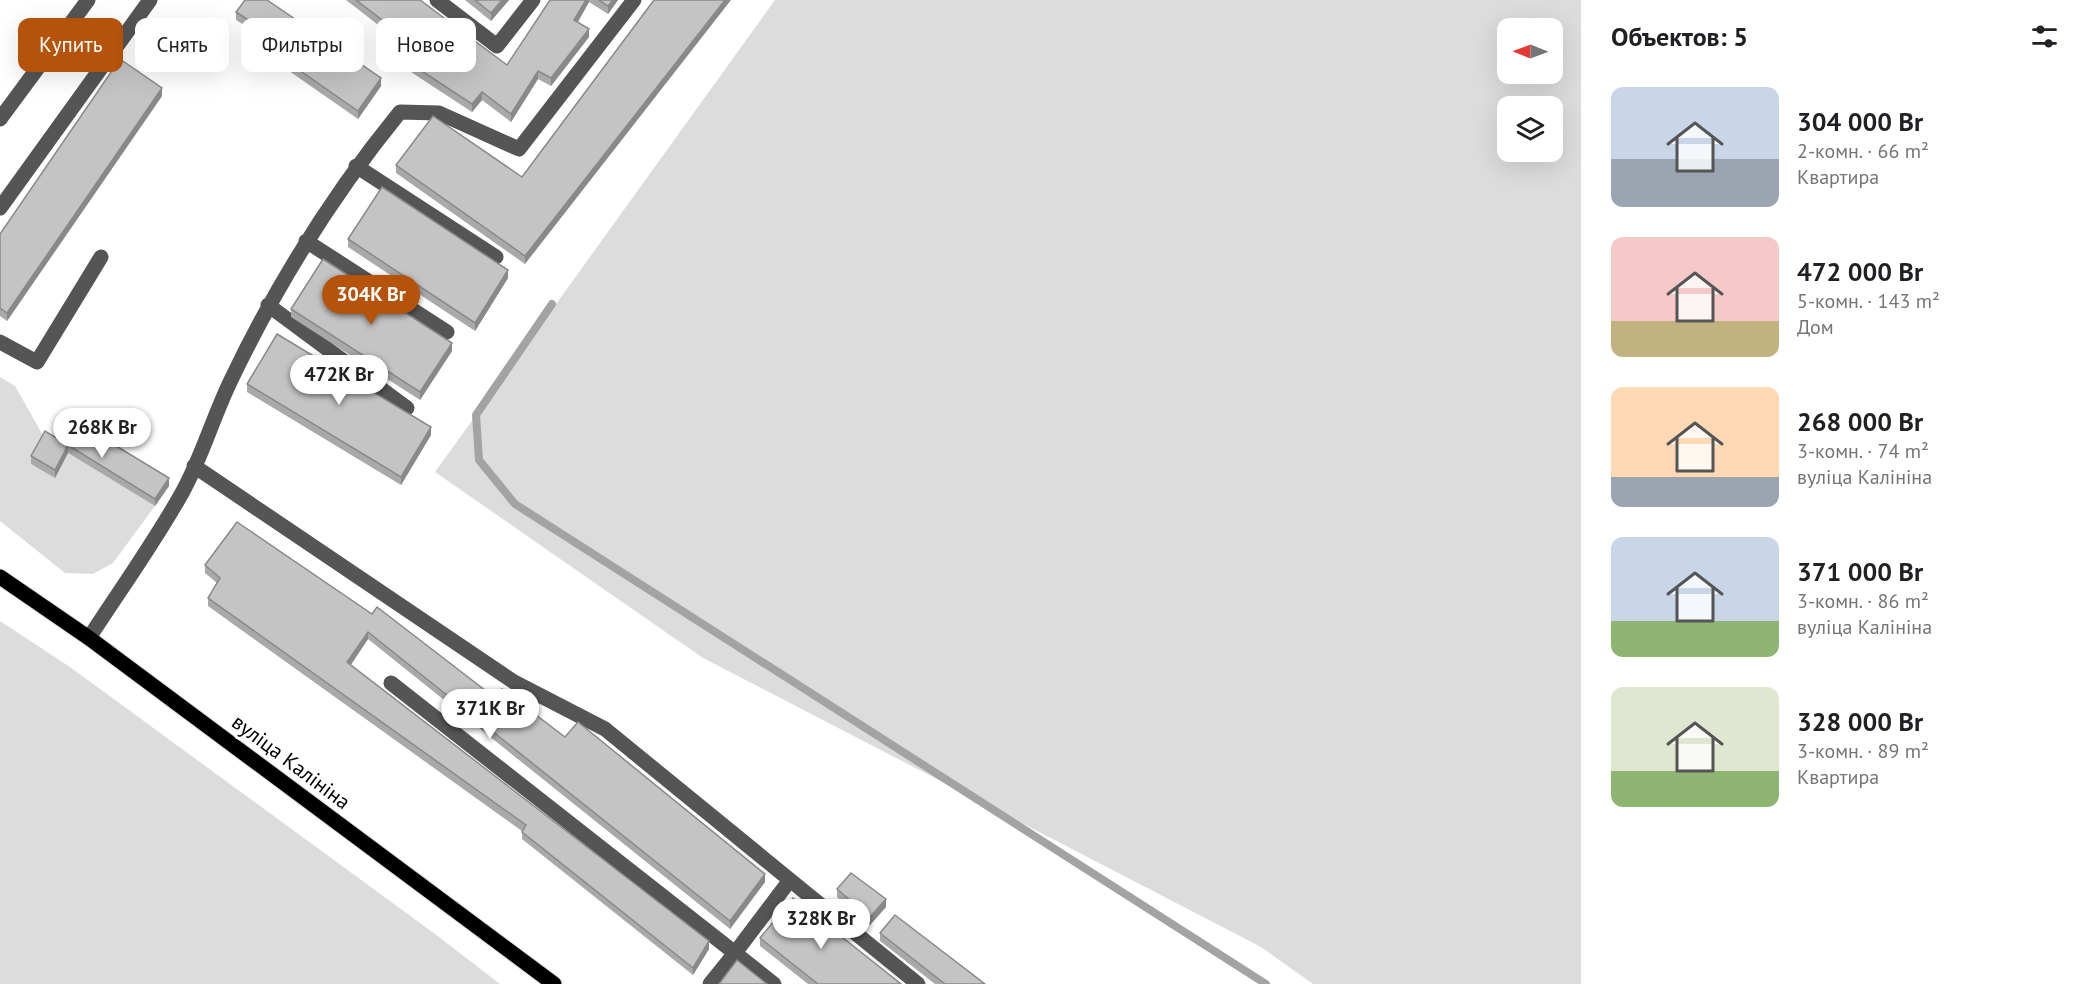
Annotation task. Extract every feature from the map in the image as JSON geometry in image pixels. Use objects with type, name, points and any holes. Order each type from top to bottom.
[{"type":"main road","name":"вуліца Калініна","points":[[0,577],[89,638],[554,984]]},
{"type":"lane","points":[[0,119],[88,0]]},
{"type":"lane","points":[[0,208],[150,0]]},
{"type":"lane","points":[[437,0],[496,45],[533,0]]},
{"type":"lane","points":[[89,638],[183,492],[230,382],[268,306],[306,241],[356,166],[400,112],[439,113],[519,149],[634,0]]},
{"type":"lane","points":[[356,166],[496,257]]},
{"type":"lane","points":[[306,241],[447,332]]},
{"type":"lane","points":[[0,342],[37,363],[101,257]]},
{"type":"lane","points":[[268,306],[407,408]]},
{"type":"lane","points":[[194,466],[514,682],[605,729],[918,984]]},
{"type":"lane","points":[[391,684],[774,984]]},
{"type":"lane","points":[[710,984],[790,880]]},
{"type":"shaded area","points":[[775,0],[1581,0],[1581,984],[1313,984],[1261,947],[703,658],[435,472]]},
{"type":"shaded area","points":[[0,377],[15,386],[45,439],[155,506],[113,563],[93,574],[65,573],[0,521]]},
{"type":"shaded area","points":[[0,621],[70,667],[500,984],[0,984]]},
{"type":"building","points":[[245,0],[267,0],[293,18],[245,18],[236,12]]},
{"type":"building","points":[[356,0],[420,0],[444,18],[380,18]]},
{"type":"building","points":[[475,0],[502,0],[491,13]]},
{"type":"building","points":[[550,0],[586,0],[574,20],[589,29],[551,78],[538,71],[511,114],[482,92],[472,104],[423,72],[476,72],[476,42],[507,65]]},
{"type":"building","points":[[599,0],[613,0],[608,6]]},
{"type":"building","points":[[654,0],[725,0],[525,256],[396,165],[433,116],[522,177]]},
{"type":"building","points":[[123,61],[135,69],[135,72],[139,72],[162,88],[7,313],[0,308],[0,234],[111,72],[123,72]]},
{"type":"building","points":[[364,66],[381,78],[358,111],[302,72],[364,72]]},
{"type":"building","points":[[382,187],[508,270],[475,323],[348,239]]},
{"type":"building","points":[[323,259],[452,343],[420,392],[291,309]]},
{"type":"building","points":[[277,334],[431,427],[401,477],[247,384]]},
{"type":"building","points":[[80,424],[169,478],[155,499],[68,445]]},
{"type":"building","points":[[45,431],[68,445],[55,470],[31,456]]},
{"type":"building","points":[[237,522],[372,614],[377,607],[494,697],[502,689],[565,737],[578,722],[765,874],[730,921],[368,632],[347,662],[709,941],[693,968],[522,832],[526,825],[208,598],[220,578],[205,565]]},
{"type":"building","points":[[851,873],[886,899],[870,917],[837,889]]},
{"type":"building","points":[[793,898],[901,984],[818,984],[760,938]]},
{"type":"building","points":[[895,915],[985,984],[945,984],[880,933]]},
{"type":"building","points":[[737,960],[767,984],[719,984]]},
{"type":"waterway","points":[[552,304],[476,415],[479,460],[515,504],[1266,984]]}]
